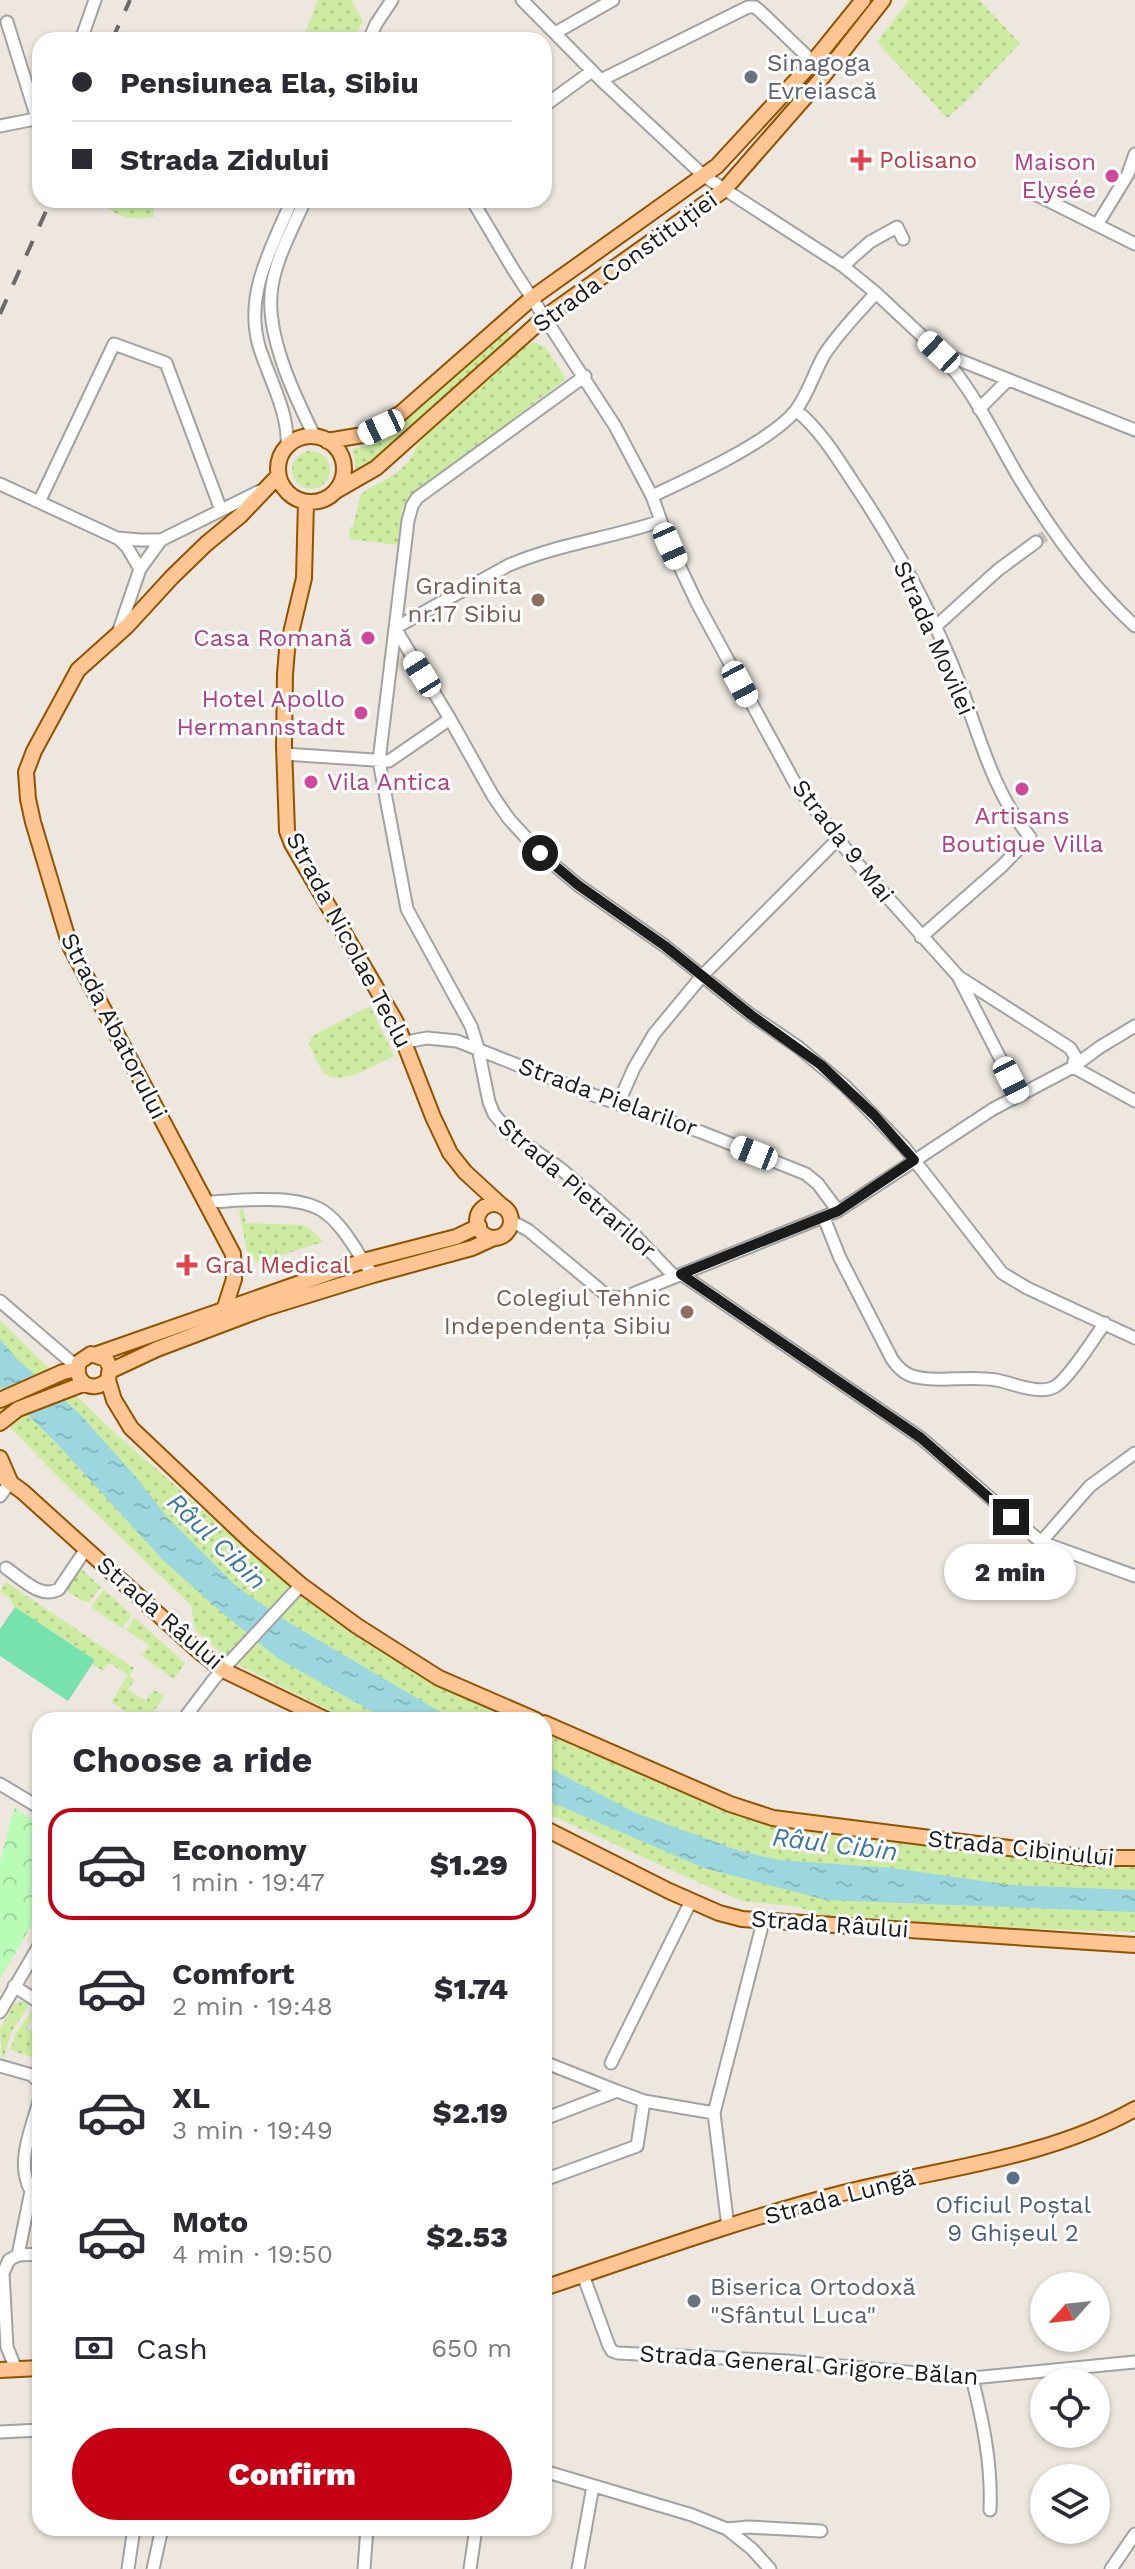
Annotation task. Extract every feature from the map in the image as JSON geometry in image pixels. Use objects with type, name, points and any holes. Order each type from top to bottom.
[{"type":"main road","name":"Strada Constituției","points":[[321,439],[363,435],[401,413],[532,298],[704,176],[744,139],[863,0]]},
{"type":"main road","name":"Strada Constituției","points":[[336,491],[376,468],[545,317],[724,190],[821,79],[883,0]]},
{"type":"main road","points":[[813,62],[821,79]]},
{"type":"main road","points":[[305,437],[321,439],[342,458],[341,481],[336,491],[317,502],[306,502],[288,493],[278,476],[278,465],[287,446],[305,437]]},
{"type":"main road","name":"Strada Abatorului","points":[[225,1307],[232,1293],[234,1261],[229,1245],[70,946],[28,799],[26,772],[78,670],[118,635],[180,569],[241,515],[278,476]]},
{"type":"main road","name":"Strada Nicolae Teclu","points":[[306,502],[304,578],[287,650],[285,674],[286,823],[292,844],[406,1042],[433,1117],[450,1153],[465,1172],[503,1207]]},
{"type":"main road","points":[[0,1422],[18,1409],[78,1386],[99,1387],[109,1375],[157,1349],[263,1309],[472,1248],[494,1238],[508,1231],[511,1221],[508,1211],[495,1205],[483,1210],[478,1217],[484,1235],[494,1238]]},
{"type":"main road","points":[[0,1400],[72,1369],[86,1355],[97,1354],[363,1261],[456,1237],[479,1226]]},
{"type":"main road","points":[[97,1354],[106,1359],[117,1407],[131,1428],[301,1585],[357,1626],[439,1678],[518,1712]]},
{"type":"main road","points":[[72,1369],[78,1386]]},
{"type":"main road","name":"Strada Râului","points":[[0,1458],[5,1478],[201,1653],[312,1712]]},
{"type":"main road","name":"Strada Cibinului","points":[[552,1726],[730,1804],[773,1818],[1088,1858],[1135,1858]]},
{"type":"main road","name":"Strada Râului","points":[[552,1832],[719,1913],[763,1922],[814,1922],[1135,1945]]},
{"type":"main road","name":"Strada Lungă","points":[[552,2282],[838,2194],[1033,2150],[1112,2122],[1135,2109]]},
{"type":"main road","points":[[0,2370],[32,2368]]},
{"type":"street","points":[[84,32],[95,0]]},
{"type":"street","points":[[372,32],[392,0]]},
{"type":"street","points":[[522,0],[601,80],[704,176],[843,266],[939,352],[979,409],[1051,532],[1135,626]]},
{"type":"street","points":[[555,33],[613,0]]},
{"type":"street","points":[[601,80],[748,7],[755,7],[761,12],[813,62]]},
{"type":"street","points":[[7,22],[32,99]]},
{"type":"street","points":[[376,24],[378,32]]},
{"type":"street","points":[[552,100],[592,71]]},
{"type":"street","points":[[0,126],[32,118]]},
{"type":"street","points":[[1097,225],[1128,174],[1135,154]]},
{"type":"street","points":[[1029,191],[1135,244]]},
{"type":"street","points":[[287,446],[285,420],[259,345],[255,307],[259,277],[289,208]]},
{"type":"street","points":[[302,208],[275,271],[270,314],[280,354],[321,439]]},
{"type":"street","name":"Strada 9 Mai","points":[[477,208],[615,426],[652,496],[697,603],[783,762],[837,840],[958,976],[1019,1095]]},
{"type":"street","points":[[843,266],[870,242],[897,227],[903,239]]},
{"type":"street","points":[[652,496],[765,436],[796,410],[825,354],[876,293]]},
{"type":"street","points":[[39,502],[114,344],[166,363],[221,510]]},
{"type":"street","points":[[939,352],[1135,430]]},
{"type":"street","name":"Strada Pietrarilor","points":[[585,376],[417,498],[409,513],[379,761],[407,909],[471,1026],[489,1102],[501,1124],[511,1134],[561,1169],[678,1275],[921,1438],[1041,1542]]},
{"type":"street","points":[[979,409],[1008,380]]},
{"type":"street","name":"Strada Movilei","points":[[796,410],[821,435],[908,571],[961,686],[981,746],[1010,809],[1030,837],[1002,866],[921,937]]},
{"type":"street","name":"Strada Abatorului","points":[[0,484],[117,538],[161,540]]},
{"type":"street","name":"Strada Abatorului","points":[[118,635],[140,569],[161,540],[265,488]]},
{"type":"street","points":[[661,521],[627,533],[529,556],[395,628],[493,796],[523,836],[578,885],[821,1065],[874,1115],[914,1160],[1002,1273],[1027,1288],[1135,1338]]},
{"type":"street","points":[[117,538],[127,547],[140,569]]},
{"type":"street","points":[[935,627],[998,570],[1036,542]]},
{"type":"street","points":[[284,754],[393,760],[450,719]]},
{"type":"street","points":[[618,1104],[645,1047],[702,976],[837,840]]},
{"type":"street","points":[[958,976],[1070,1048],[1075,1056],[1073,1067]]},
{"type":"street","points":[[511,1221],[528,1230],[610,1297],[625,1297],[838,1211],[914,1160],[1019,1095],[1073,1067],[1135,1026]]},
{"type":"street","name":"Strada Pielarilor","points":[[406,1042],[443,1039],[478,1048],[618,1104],[701,1132],[806,1174],[818,1184],[838,1211]]},
{"type":"street","points":[[1073,1067],[1135,1101]]},
{"type":"street","points":[[206,1202],[300,1202],[313,1206],[334,1221],[373,1275]]},
{"type":"street","points":[[824,1218],[840,1258],[892,1359],[912,1376],[981,1378],[1035,1389],[1051,1389],[1063,1381],[1105,1323]]},
{"type":"street","points":[[0,1301],[72,1369]]},
{"type":"street","points":[[1135,1453],[1090,1486],[1041,1542],[1135,1576]]},
{"type":"street","points":[[0,1496],[5,1478]]},
{"type":"street","points":[[6,1568],[43,1592],[52,1593],[59,1589],[86,1549]]},
{"type":"street","points":[[190,1712],[301,1585]]},
{"type":"street","points":[[0,1784],[32,1803]]},
{"type":"street","points":[[611,2063],[691,1901]]},
{"type":"street","points":[[728,2227],[714,2113],[763,1922]]},
{"type":"street","points":[[0,2012],[32,1957]]},
{"type":"street","points":[[14,1986],[32,1998]]},
{"type":"street","points":[[552,2065],[644,2101],[714,2113]]},
{"type":"street","points":[[0,2066],[32,2075]]},
{"type":"street","points":[[552,2116],[617,2091]]},
{"type":"street","points":[[552,2177],[637,2146],[644,2101]]},
{"type":"street","points":[[32,2131],[23,2169],[32,2184]]},
{"type":"street","points":[[18,2255],[32,2205]]},
{"type":"street","points":[[16,2369],[7,2347],[3,2273],[9,2260],[18,2255],[32,2254]]},
{"type":"street","name":"Strada General Grigore Bălan","points":[[583,2275],[609,2346],[618,2353],[787,2361],[972,2378],[1135,2362]]},
{"type":"street","points":[[972,2378],[989,2460],[990,2510]]},
{"type":"street","points":[[0,2432],[32,2430]]},
{"type":"street","points":[[552,2473],[692,2515],[727,2529],[770,2569]]},
{"type":"street","points":[[578,2569],[593,2486]]},
{"type":"street","points":[[727,2529],[748,2527],[821,2531]]},
{"type":"street","points":[[1111,2569],[1135,2534]]},
{"type":"street","points":[[128,2569],[133,2536]]},
{"type":"street","points":[[153,2569],[160,2536]]},
{"type":"street","points":[[364,2569],[366,2536]]},
{"type":"street","points":[[470,2569],[475,2536]]},
{"type":"green space","points":[[318,0],[351,0],[363,21],[357,32],[305,32]]},
{"type":"green space","points":[[909,0],[979,0],[1020,43],[947,118],[877,42]]},
{"type":"green space","points":[[110,208],[153,208],[154,217],[124,217]]},
{"type":"green space","points":[[507,331],[512,336],[388,450],[356,468],[352,449],[373,444],[384,437]]},
{"type":"green space","points":[[535,342],[545,347],[566,379],[409,498],[402,509],[398,545],[349,539],[361,494],[403,467],[419,443],[458,402],[509,358]]},
{"type":"green space","points":[[311,451],[325,456],[330,470],[325,484],[311,489],[297,484],[292,470],[297,456]]},
{"type":"green space","points":[[370,1006],[394,1056],[349,1076],[331,1077],[323,1073],[309,1045],[312,1036]]},
{"type":"green space","points":[[243,1207],[246,1223],[302,1225],[311,1229],[323,1242],[256,1263],[253,1256],[248,1256],[239,1211]]},
{"type":"green space","points":[[0,1320],[106,1425],[268,1567],[332,1616],[520,1712],[332,1712],[231,1661],[195,1630],[191,1605],[0,1417]]},
{"type":"green space","points":[[80,1568],[101,1587],[89,1602],[66,1590]]},
{"type":"green space","points":[[6,1582],[134,1668],[129,1675],[134,1680],[128,1690],[146,1701],[154,1690],[164,1696],[153,1712],[126,1712],[111,1702],[128,1675],[109,1663],[103,1671],[92,1664],[95,1660],[15,1607],[0,1592]]},
{"type":"green space","points":[[104,1590],[132,1615],[122,1628],[93,1609],[92,1605]]},
{"type":"green space","points":[[15,1607],[95,1660],[68,1701],[0,1656],[0,1629]]},
{"type":"green space","points":[[135,1618],[185,1663],[174,1679],[142,1656],[149,1645],[126,1630]]},
{"type":"green space","points":[[552,1726],[755,1813],[1135,1862],[1135,1932],[825,1918],[800,1907],[743,1901],[552,1816]]},
{"type":"green space","points":[[14,1808],[32,1819],[32,1924],[0,1978],[0,1862]]},
{"type":"green space","points":[[31,2002],[12,2031],[2,2062],[0,2029],[14,2004]]},
{"type":"green space","points":[[32,2010],[32,2020],[27,2028],[32,2031],[32,2057],[10,2050],[16,2033]]},
{"type":"water","points":[[0,1339],[19,1361],[79,1413],[166,1516],[237,1587],[288,1622],[440,1712],[373,1712],[279,1659],[163,1560],[58,1445],[0,1387]]},
{"type":"water","points":[[552,1769],[634,1812],[737,1850],[779,1860],[892,1868],[1011,1885],[1135,1890],[1135,1912],[826,1900],[704,1868],[552,1802]]},
{"type":"tunnel","points":[[1036,542],[1048,534]]},
{"type":"railway","points":[[116,32],[130,0]]},
{"type":"railway","points":[[0,314],[47,208]]},
{"type":"place","name":"Sinagoga Evreiască","points":[[751,77]]},
{"type":"place","name":"Polisano","points":[[861,160]]},
{"type":"place","name":"Maison Elysée","points":[[1112,176]]},
{"type":"place","name":"Gradinita nr.17 Sibiu","points":[[538,600]]},
{"type":"place","name":"Casa Romană","points":[[368,638]]},
{"type":"place","name":"Hotel Apollo Hermannstadt","points":[[361,713]]},
{"type":"place","name":"Vila Antica","points":[[311,782]]},
{"type":"place","name":"Artisans Boutique Villa","points":[[1022,789]]},
{"type":"place","name":"Gral Medical","points":[[187,1265]]},
{"type":"place","name":"Colegiul Tehnic Independența Sibiu","points":[[687,1312]]},
{"type":"place","name":"Oficiul Poștal 9 Ghișeul 2","points":[[1013,2178]]},
{"type":"place","name":"Biserica Ortodoxă \"Sfântul Luca\"","points":[[694,2301]]},
{"type":"route","points":[[540,853],[578,885],[665,946],[751,1015],[821,1065],[874,1115],[914,1160],[868,1193],[824,1218],[681,1274],[921,1438],[1011,1517]]},
{"type":"water label","name":"Râul Cibin","points":[[217,1541]]},
{"type":"water label","name":"Râul Cibin","points":[[835,1844]]}]
